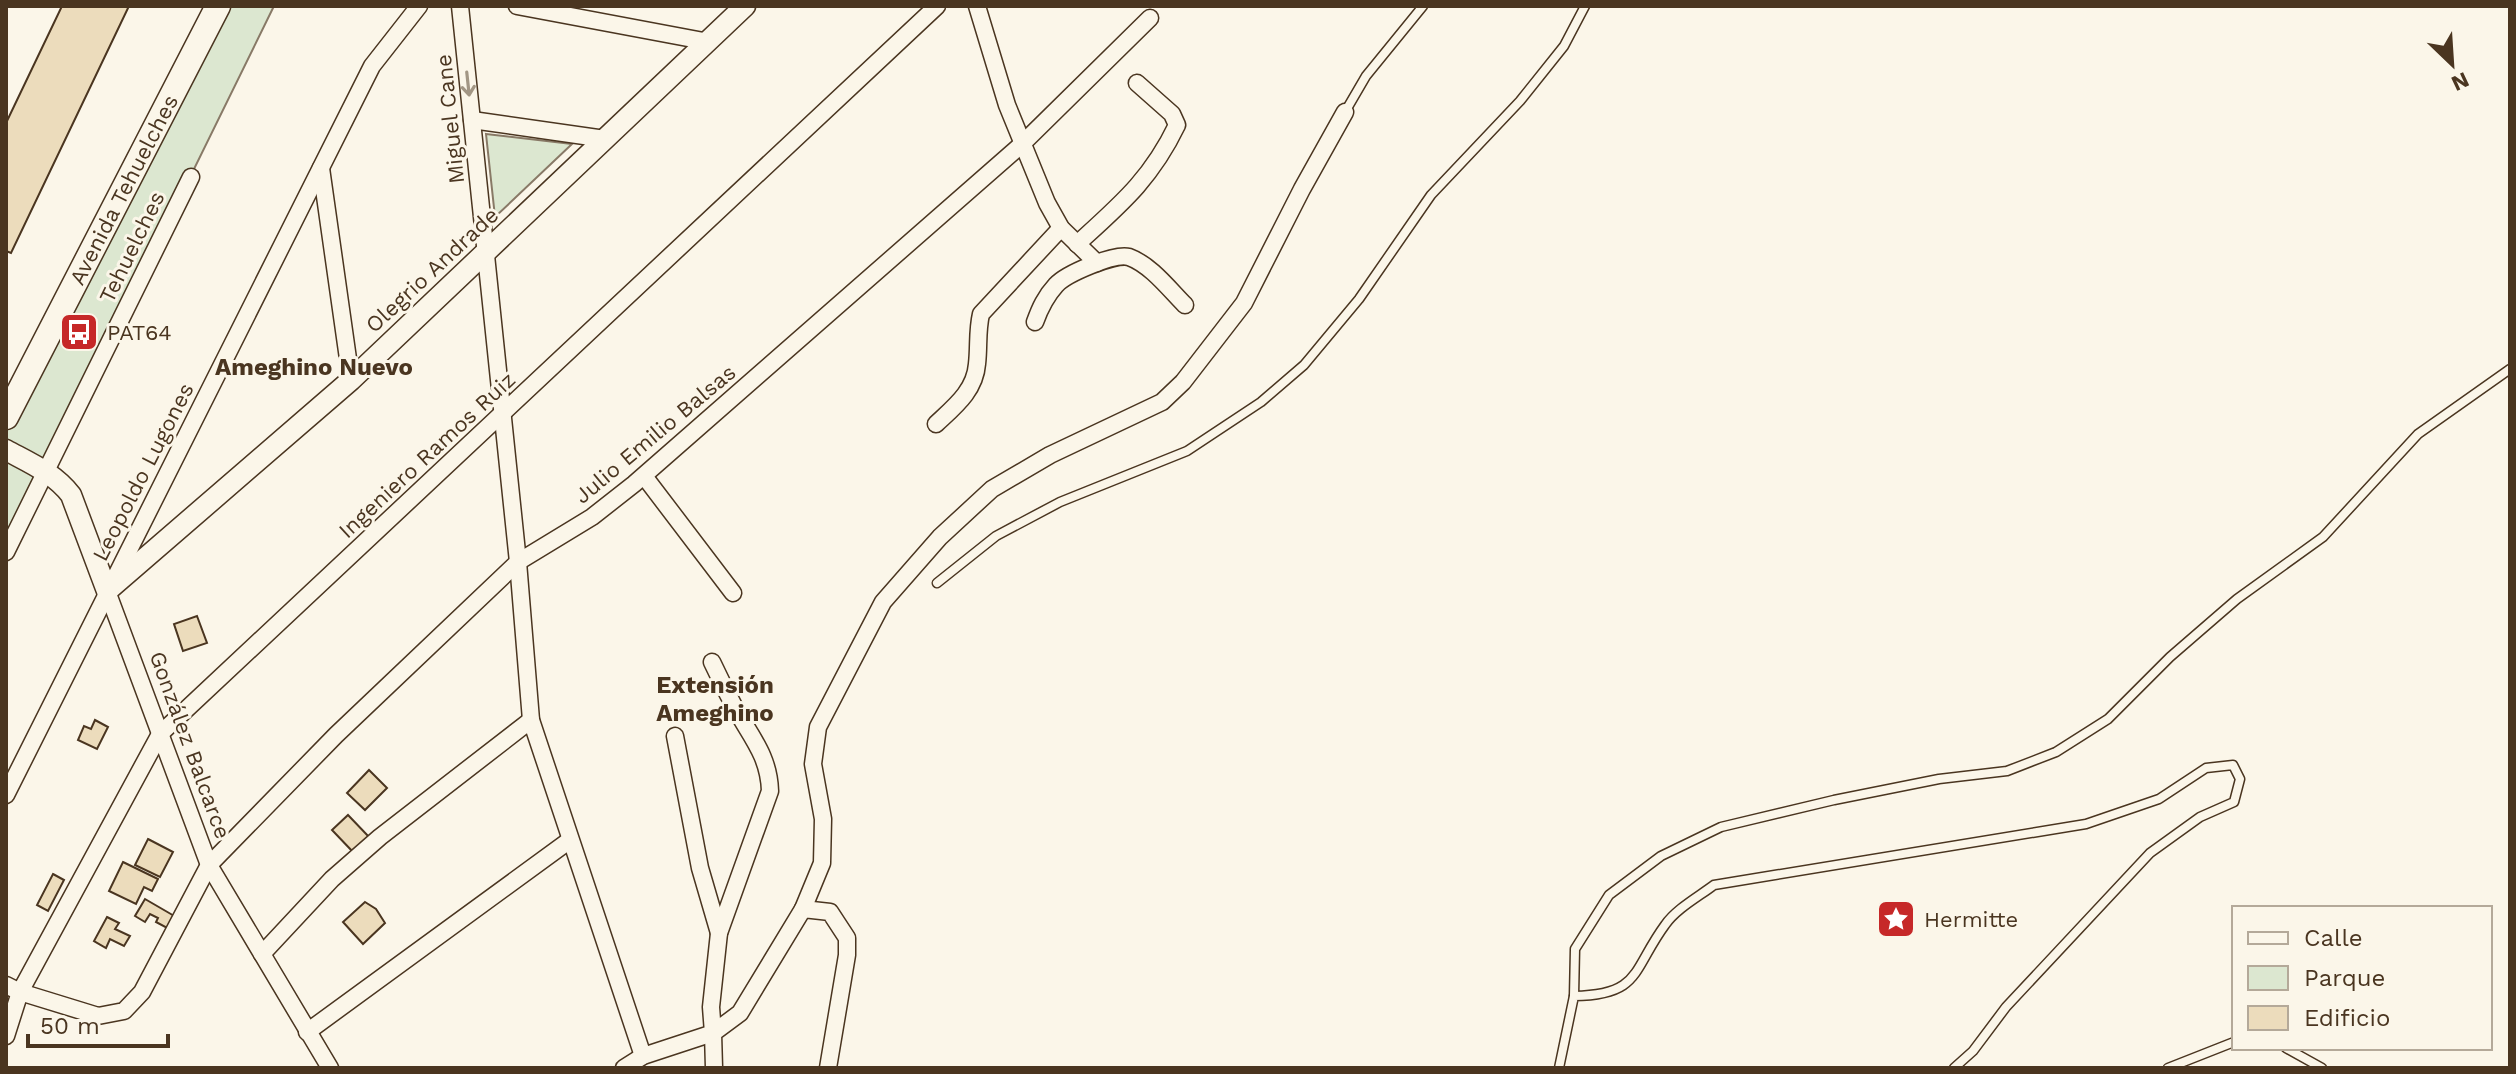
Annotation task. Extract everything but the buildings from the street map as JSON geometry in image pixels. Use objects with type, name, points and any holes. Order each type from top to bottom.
[{"type":"main road","name":"Avenida Tehuelches","points":[[6,417],[218,6]]},
{"type":"street","name":"Leopoldo Lugones","points":[[6,795],[372,66],[419,6]]},
{"type":"street","name":"Miguel Cane","points":[[460,6],[518,562],[531,720],[643,1056]]},
{"type":"street","points":[[517,6],[709,42]]},
{"type":"street","name":"Olegrio Andrade","points":[[107,591],[351,380],[745,6]]},
{"type":"street","name":"Ingeniero Ramos Ruiz","points":[[6,1036],[13,988],[160,734],[937,6]]},
{"type":"street","points":[[977,6],[1021,145],[1061,228],[1097,263]]},
{"type":"street","name":"Julio Emilio Balsas","points":[[13,988],[98,1016],[124,1011],[142,992],[209,865],[336,735],[518,562],[592,517],[644,476],[1021,145],[1150,18]]},
{"type":"street","points":[[1077,244],[1134,192],[1165,150],[1177,125],[1172,114],[1137,83]]},
{"type":"street","points":[[624,1068],[643,1056],[713,1033],[740,1013],[803,909],[822,863],[823,819],[813,764],[818,727],[883,602],[940,537],[992,489],[1050,455],[1162,402],[1183,382],[1244,303],[1345,112]]},
{"type":"street","points":[[472,120],[605,139]]},
{"type":"street","points":[[321,168],[351,380]]},
{"type":"street","name":"Tehuelches","points":[[6,552],[191,177]]},
{"type":"street","points":[[936,424],[972,386],[977,368],[981,314],[1061,228]]},
{"type":"street","points":[[1035,322],[1042,302],[1058,282],[1120,255],[1146,267],[1185,305]]},
{"type":"street","name":"González Balcarce","points":[[6,450],[47,471],[71,495],[209,865],[330,1068]]},
{"type":"street","points":[[644,476],[733,593]]},
{"type":"street","points":[[712,662],[761,752],[769,772],[770,791],[719,933],[711,1007],[714,1068]]},
{"type":"street","points":[[262,954],[332,879],[380,837],[531,720]]},
{"type":"street","points":[[675,736],[700,868],[719,933]]},
{"type":"street","points":[[307,1032],[570,840]]},
{"type":"street","points":[[803,909],[830,912],[847,938],[847,955],[828,1068]]},
{"type":"lane","points":[[1345,112],[1366,76],[1423,6]]},
{"type":"lane","points":[[937,583],[996,536],[1060,502],[1187,451],[1261,402],[1304,365],[1359,299],[1431,195],[1520,101],[1564,46],[1585,6]]},
{"type":"lane","points":[[1559,1068],[1574,996],[1575,949],[1609,895],[1661,856],[1721,827],[1939,779],[2007,771],[2056,752],[2108,719],[2170,657],[2237,599],[2323,537],[2418,434],[2510,369]]},
{"type":"lane","points":[[1574,996],[1604,996],[1632,979],[1666,922],[1714,885],[2086,824],[2159,799],[2206,768],[2233,765],[2240,779],[2234,802],[2200,817],[2150,853],[2006,1007],[1973,1051],[1954,1068]]},
{"type":"lane","points":[[2168,1068],[2232,1043]]},
{"type":"lane","points":[[2290,1050],[2322,1068]]},
{"type":"green space","points":[[218,6],[274,6],[6,552],[6,417]]},
{"type":"green space","points":[[486,134],[572,144],[495,217]]},
{"type":"place","name":"PAT64","points":[[79,332]]},
{"type":"place","name":"Hermitte","points":[[1896,919]]},
{"type":"district","name":"Ameghino Nuevo","points":[[314,367]]},
{"type":"district","name":"Extensión Ameghino","points":[[715,699]]}]
